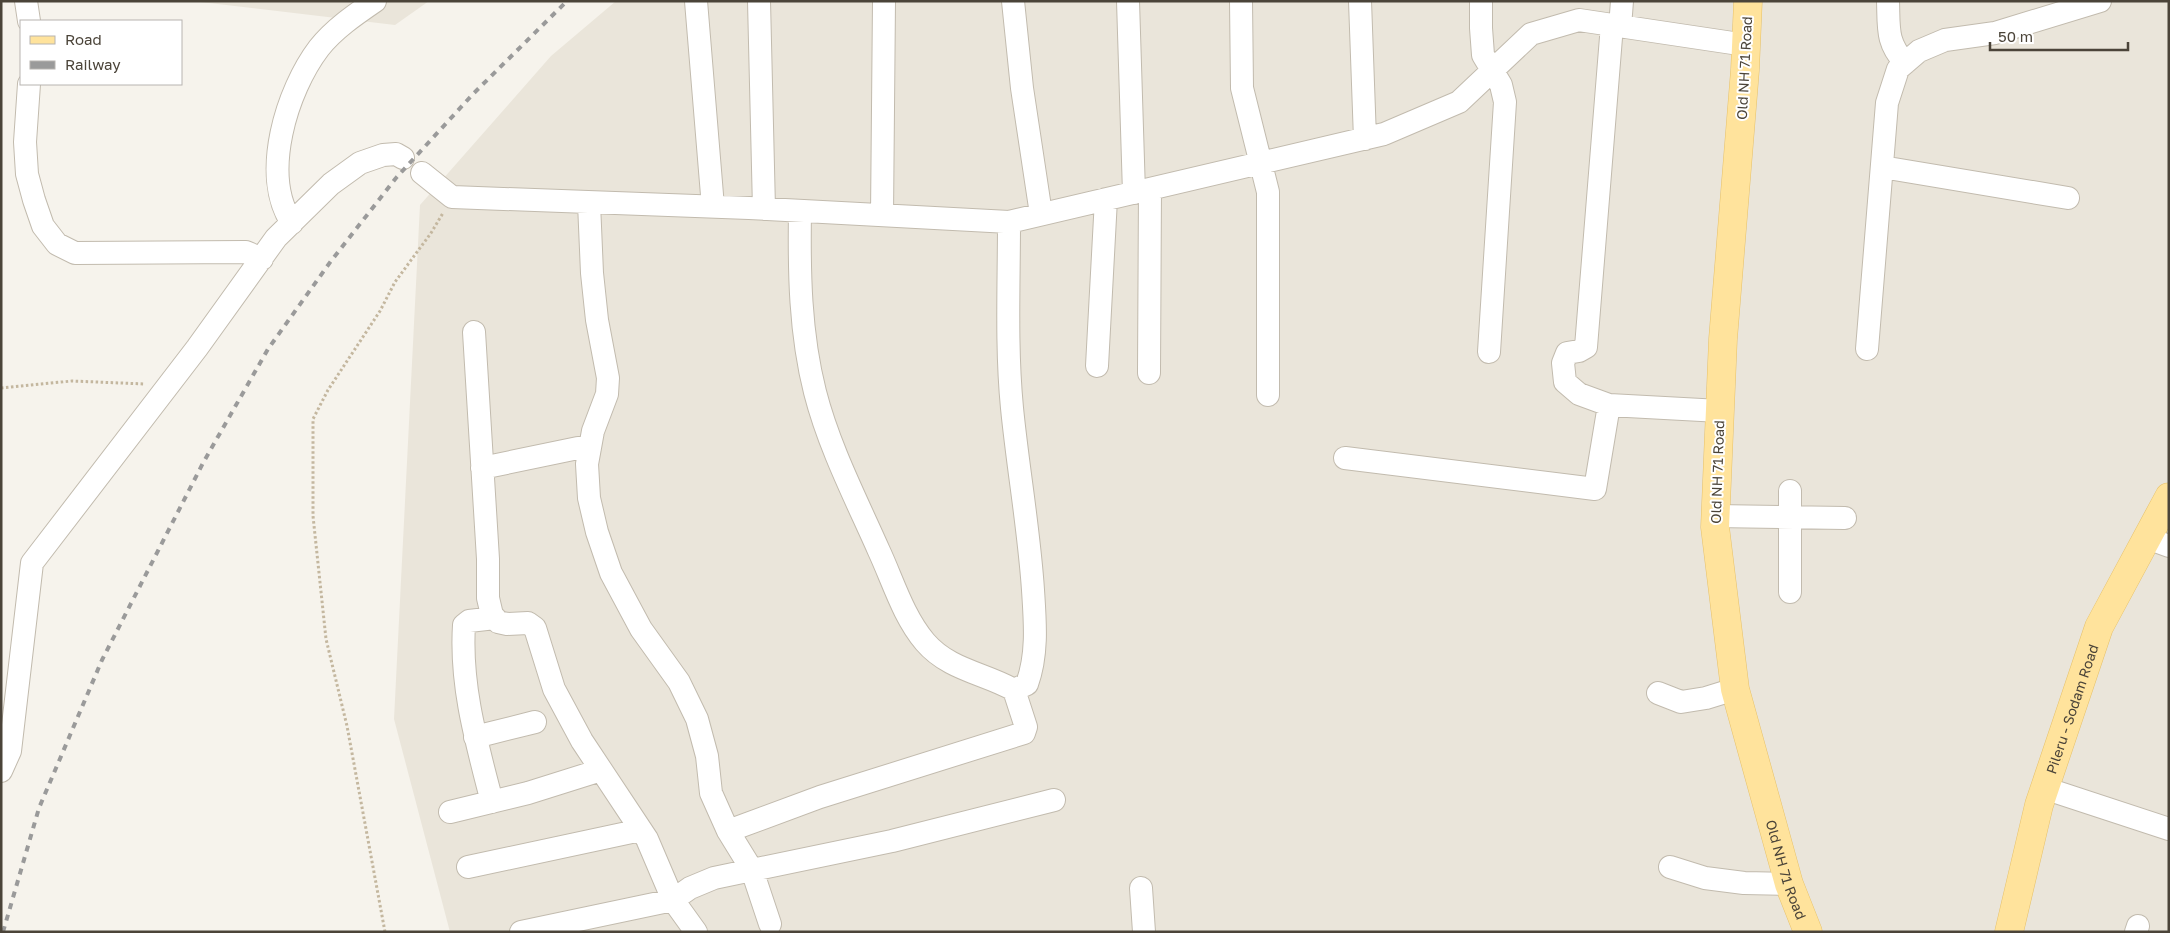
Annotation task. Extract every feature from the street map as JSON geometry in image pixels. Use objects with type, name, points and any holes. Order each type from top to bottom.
[{"type":"main road","name":"Old NH 71 Road","points":[[1748,1],[1723,339],[1715,527],[1735,689],[1789,884],[1808,932]]},
{"type":"main road","name":"Pileru - Sodam Road","points":[[2009,932],[2044,788],[2099,627],[2158,542],[2169,497]]},
{"type":"street","points":[[26,1],[29,20]]},
{"type":"street","points":[[696,1],[713,207]]},
{"type":"street","points":[[759,1],[764,209]]},
{"type":"street","points":[[882,215],[884,1]]},
{"type":"street","points":[[1013,1],[1022,88],[1041,214]]},
{"type":"street","points":[[1128,1],[1142,191],[1149,373]]},
{"type":"street","points":[[1241,1],[1242,88],[1268,192],[1268,395]]},
{"type":"street","points":[[1360,1],[1365,139]]},
{"type":"street","points":[[1481,1],[1483,56],[1501,85],[1505,102],[1489,352]]},
{"type":"street","points":[[1622,1],[1616,26],[1586,346],[1578,351],[1567,353],[1563,363],[1565,382],[1579,394],[1609,406],[1720,410]]},
{"type":"street","points":[[1888,1],[1890,42],[1905,63]]},
{"type":"street","points":[[1867,349],[1887,103],[1898,69],[1918,51],[1945,40],[1995,33],[2100,1]]},
{"type":"street","points":[[292,223],[284,212],[277,166],[282,130],[298,84],[320,47],[369,3]]},
{"type":"street","points":[[422,174],[452,197],[764,209],[1009,222],[1384,134],[1460,102],[1531,34],[1579,20],[1746,45]]},
{"type":"street","points":[[29,85],[25,142],[28,174],[43,226],[57,244],[75,253],[246,252],[262,259]]},
{"type":"street","points":[[1,771],[10,751],[32,563],[168,385],[276,238],[331,184],[360,163],[383,155],[396,154],[403,158]]},
{"type":"street","points":[[1882,167],[2068,198]]},
{"type":"street","points":[[1097,366],[1106,199]]},
{"type":"street","points":[[590,203],[592,273],[597,320],[608,378],[607,394],[593,431],[587,464],[589,498],[597,532],[611,573],[641,629],[679,682],[697,719],[707,756],[711,793],[728,831],[752,870],[770,924]]},
{"type":"street","points":[[728,831],[820,797],[1024,732],[1026,727],[1014,690],[1000,682],[967,671],[945,660],[925,642],[906,614],[828,434],[815,393],[806,351],[799,263],[800,211]]},
{"type":"street","points":[[1009,222],[1008,350],[1012,409],[1028,530],[1035,626],[1032,669],[1027,684],[1014,690]]},
{"type":"street","points":[[474,332],[488,598],[495,618],[498,622],[507,624],[528,623],[534,628],[554,688],[582,741],[647,839],[673,900],[696,932]]},
{"type":"street","points":[[1345,458],[1595,490],[1609,406]]},
{"type":"street","points":[[482,468],[578,448],[590,448]]},
{"type":"street","points":[[1790,491],[1790,592]]},
{"type":"street","points":[[1715,516],[1845,518]]},
{"type":"street","points":[[492,802],[468,706],[463,640],[464,625],[469,621],[495,618]]},
{"type":"street","points":[[1658,693],[1681,702],[1706,698],[1735,689]]},
{"type":"street","points":[[475,737],[535,722]]},
{"type":"street","points":[[450,812],[492,802],[602,770]]},
{"type":"street","points":[[2044,788],[2169,829]]},
{"type":"street","points":[[521,932],[673,900],[690,888],[714,878],[892,842],[1054,800]]},
{"type":"street","points":[[468,867],[640,830]]},
{"type":"street","points":[[1670,868],[1705,878],[1744,883],[1789,884]]},
{"type":"street","points":[[1141,888],[1148,930]]},
{"type":"path","points":[[385,932],[347,726],[326,639],[313,516],[313,418],[328,390],[380,311],[395,282],[431,233],[452,197]]},
{"type":"path","points":[[1,388],[72,380],[168,385]]},
{"type":"shaded area","points":[[192,1],[429,1],[395,25]]},
{"type":"shaded area","points":[[616,1],[2169,1],[2169,932],[450,932],[394,719],[420,205],[551,56]]},
{"type":"railway","points":[[3,932],[39,808],[102,660],[203,463],[268,349],[331,261],[396,178],[473,94],[567,1]]}]
